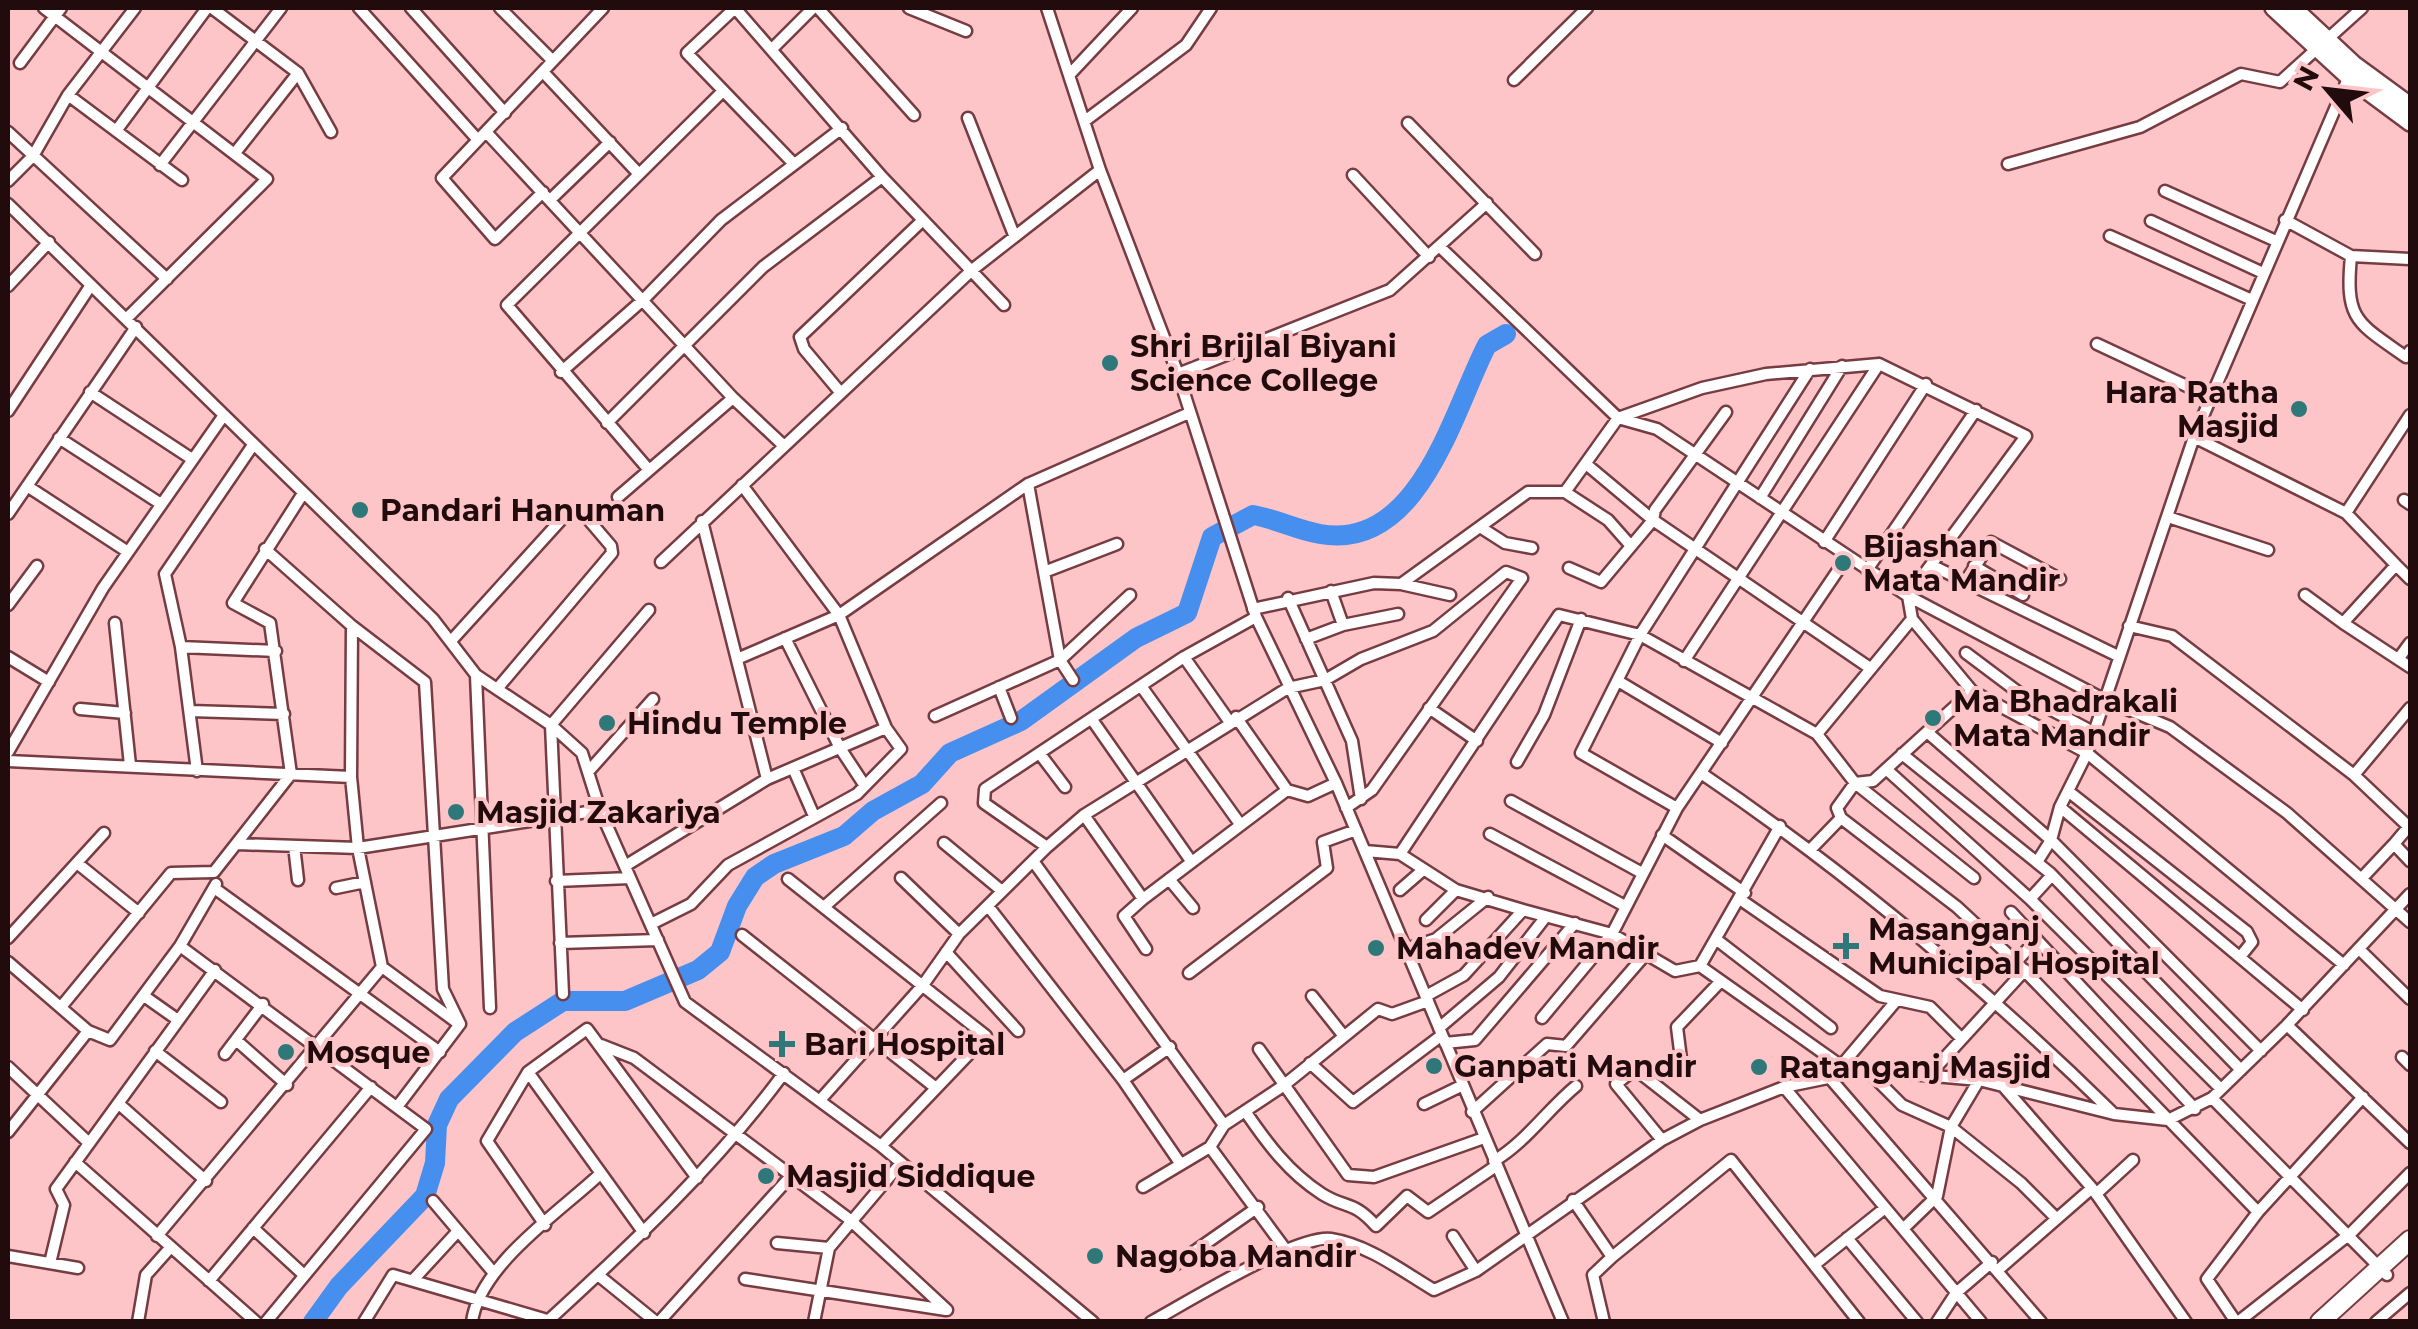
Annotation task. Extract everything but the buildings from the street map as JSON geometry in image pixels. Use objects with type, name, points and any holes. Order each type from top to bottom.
[{"type":"main road","points":[[2335,1322],[2410,1240]]},
{"type":"main road","points":[[2320,1322],[2410,1254]]},
{"type":"street","points":[[8,514],[90,392],[131,322],[167,279],[267,179],[102,51],[58,12],[44,8]]},
{"type":"street","points":[[8,182],[33,156],[68,95],[134,8]]},
{"type":"street","points":[[116,131],[210,8],[298,73],[331,132]]},
{"type":"street","points":[[160,165],[281,8]]},
{"type":"street","points":[[359,8],[482,137],[547,196],[733,398],[784,445]]},
{"type":"street","points":[[411,8],[506,113]]},
{"type":"street","points":[[500,8],[552,60]]},
{"type":"street","points":[[604,8],[442,178],[496,239],[610,142]]},
{"type":"street","points":[[794,164],[687,53],[735,8],[882,176],[1004,304]]},
{"type":"street","points":[[772,49],[815,8],[914,115]]},
{"type":"street","points":[[909,8],[966,32]]},
{"type":"street","points":[[1047,8],[1100,170],[1178,374],[1254,613],[1336,783],[1563,1322]]},
{"type":"street","points":[[1071,73],[1131,8]]},
{"type":"street","points":[[1086,120],[1186,45],[1211,8]]},
{"type":"street","points":[[1514,80],[1587,8]]},
{"type":"street","points":[[2273,8],[2324,46],[2410,122]]},
{"type":"street","points":[[2294,8],[2324,46]]},
{"type":"street","points":[[2008,164],[2140,127],[2241,74],[2280,82],[2362,8]]},
{"type":"street","points":[[20,63],[58,12]]},
{"type":"street","points":[[2351,70],[2410,105]]},
{"type":"street","points":[[2037,862],[2051,840],[2060,806],[2087,753],[2194,437],[2351,70]]},
{"type":"street","points":[[235,154],[298,73]]},
{"type":"street","points":[[544,73],[639,174]]},
{"type":"street","points":[[649,470],[507,305],[722,92]]},
{"type":"street","points":[[68,95],[182,180]]},
{"type":"street","points":[[968,118],[1014,235]]},
{"type":"street","points":[[1408,123],[1534,254]]},
{"type":"street","points":[[562,372],[722,220],[842,128]]},
{"type":"street","points":[[8,132],[167,279]]},
{"type":"street","points":[[661,562],[972,270],[1100,170]]},
{"type":"street","points":[[607,423],[764,267],[882,176]]},
{"type":"street","points":[[1354,176],[1429,258]]},
{"type":"street","points":[[2166,191],[2276,241]]},
{"type":"street","points":[[1178,374],[1390,290],[1487,203]]},
{"type":"street","points":[[8,204],[451,641],[476,674],[551,725],[582,753],[600,810],[679,994],[881,1146],[1093,1322]]},
{"type":"street","points":[[840,392],[800,344],[800,337],[924,220]]},
{"type":"street","points":[[2285,220],[2352,256],[2410,258]]},
{"type":"street","points":[[2152,221],[2263,273]]},
{"type":"street","points":[[2110,236],[2252,300]]},
{"type":"street","points":[[8,286],[48,242]]},
{"type":"street","points":[[1440,247],[1618,418],[1657,429],[1908,596],[2104,699],[2170,727],[2287,813],[2410,922]]},
{"type":"street","points":[[2352,256],[2347,297],[2361,326],[2406,357],[2410,352]]},
{"type":"street","points":[[8,408],[91,286]]},
{"type":"street","points":[[2097,344],[2210,397]]},
{"type":"street","points":[[1684,661],[1879,364]]},
{"type":"street","points":[[1565,492],[1618,418],[1702,388],[1810,369],[1879,364],[2026,436],[1908,596],[1912,619],[1972,691],[2087,753],[2344,965]]},
{"type":"street","points":[[1760,498],[1842,366]]},
{"type":"street","points":[[1676,808],[1581,753],[1640,636],[1810,369]]},
{"type":"street","points":[[1824,542],[1926,384]]},
{"type":"street","points":[[90,392],[192,459]]},
{"type":"street","points":[[618,497],[733,398]]},
{"type":"street","points":[[1867,570],[1976,410]]},
{"type":"street","points":[[1569,568],[1600,582],[1654,520],[1655,510],[1692,454],[1726,412]]},
{"type":"street","points":[[736,659],[839,616],[1028,484],[1189,413]]},
{"type":"street","points":[[8,752],[128,552],[224,415]]},
{"type":"street","points":[[2346,513],[2410,415]]},
{"type":"street","points":[[2194,437],[2346,513],[2410,579]]},
{"type":"street","points":[[59,438],[161,504]]},
{"type":"street","points":[[197,771],[182,646],[165,574],[253,445]]},
{"type":"street","points":[[1586,464],[1654,520],[1740,575],[1870,668]]},
{"type":"street","points":[[1028,484],[1060,660],[1073,680]]},
{"type":"street","points":[[650,924],[694,901],[728,865],[864,786],[901,749],[886,728],[839,616],[742,485]]},
{"type":"street","points":[[26,486],[128,552]]},
{"type":"street","points":[[1401,584],[1528,492],[1565,492],[1608,520],[1631,546]]},
{"type":"street","points":[[214,872],[291,774],[270,623],[233,604],[302,495]]},
{"type":"street","points":[[451,641],[570,510],[582,512],[612,553],[498,689]]},
{"type":"street","points":[[2168,517],[2268,550]]},
{"type":"street","points":[[702,521],[767,779]]},
{"type":"street","points":[[1480,527],[1505,543],[1532,548]]},
{"type":"street","points":[[1965,582],[1991,542],[2060,579]]},
{"type":"street","points":[[1044,572],[1117,544]]},
{"type":"street","points":[[265,548],[352,626],[424,682],[443,988],[460,1024]]},
{"type":"street","points":[[1542,1018],[1612,934],[1676,808],[1847,557]]},
{"type":"street","points":[[2343,623],[2396,564]]},
{"type":"street","points":[[8,605],[36,566]]},
{"type":"street","points":[[1933,566],[2118,656]]},
{"type":"street","points":[[1974,566],[2023,596]]},
{"type":"street","points":[[821,1099],[923,985],[959,934],[1046,847],[1084,815],[1232,719],[1288,688],[1325,680],[1360,660],[1433,631],[1506,572],[1522,578],[1360,799],[1346,808]]},
{"type":"street","points":[[1046,847],[988,806],[983,797],[985,789],[1254,613],[1288,598],[1374,583],[1401,584],[1450,595]]},
{"type":"street","points":[[1331,591],[1343,624]]},
{"type":"street","points":[[935,716],[1060,660],[1130,595]]},
{"type":"street","points":[[2304,595],[2410,666]]},
{"type":"street","points":[[1288,598],[1352,742],[1360,799]]},
{"type":"street","points":[[563,994],[552,818],[551,725],[649,610]]},
{"type":"street","points":[[1306,639],[1343,624],[1398,614]]},
{"type":"street","points":[[1400,854],[1558,616],[1640,636],[1817,734],[1855,783],[1974,878]]},
{"type":"street","points":[[1817,734],[1912,619]]},
{"type":"street","points":[[1517,762],[1544,715],[1582,620]]},
{"type":"street","points":[[115,622],[130,765]]},
{"type":"street","points":[[352,626],[351,777],[358,848],[382,966],[460,1024]]},
{"type":"street","points":[[2128,626],[2172,636],[2354,776],[2410,826],[2362,878]]},
{"type":"street","points":[[785,638],[840,748],[864,786]]},
{"type":"street","points":[[2399,658],[2410,643]]},
{"type":"street","points":[[182,646],[276,652]]},
{"type":"street","points":[[1966,652],[2018,692],[2093,732]]},
{"type":"street","points":[[8,657],[50,682]]},
{"type":"street","points":[[1184,657],[1287,790],[1308,796],[1336,783]]},
{"type":"street","points":[[476,674],[479,829],[490,1008]]},
{"type":"street","points":[[1618,681],[1722,743]]},
{"type":"street","points":[[1141,686],[1240,824]]},
{"type":"street","points":[[999,687],[1011,718]]},
{"type":"street","points":[[1972,691],[1873,781],[1855,783],[1837,808],[1842,818],[1957,906],[2258,1212]]},
{"type":"street","points":[[588,772],[653,699]]},
{"type":"street","points":[[1429,708],[1477,741]]},
{"type":"street","points":[[2354,776],[2410,708]]},
{"type":"street","points":[[80,710],[125,713]]},
{"type":"street","points":[[190,710],[284,714]]},
{"type":"street","points":[[1093,721],[1191,862]]},
{"type":"street","points":[[625,866],[767,779],[886,728]]},
{"type":"street","points":[[1927,732],[2051,840],[2261,1051]]},
{"type":"street","points":[[1040,754],[1065,787]]},
{"type":"street","points":[[1902,754],[2052,875],[2242,1070]]},
{"type":"street","points":[[8,761],[351,777]]},
{"type":"street","points":[[792,768],[814,816]]},
{"type":"street","points":[[1886,769],[2044,912],[2221,1089]]},
{"type":"street","points":[[1701,773],[1810,849],[1998,1001],[2114,1114]]},
{"type":"street","points":[[1146,949],[1124,916],[1287,790]]},
{"type":"street","points":[[2068,791],[2247,932],[2252,942],[2240,958]]},
{"type":"street","points":[[1510,801],[1642,873]]},
{"type":"street","points":[[826,906],[941,803]]},
{"type":"street","points":[[2060,806],[2303,1010]]},
{"type":"street","points":[[236,844],[358,848],[600,810]]},
{"type":"street","points":[[1084,815],[1143,899]]},
{"type":"street","points":[[1810,849],[1842,818]]},
{"type":"street","points":[[1700,966],[1743,897],[1780,826]]},
{"type":"street","points":[[1189,972],[1327,868],[1323,842],[1356,830]]},
{"type":"street","points":[[8,938],[104,833]]},
{"type":"street","points":[[1490,834],[1625,906]]},
{"type":"street","points":[[1662,835],[1880,996],[1930,1006],[1962,1040]]},
{"type":"street","points":[[944,842],[1002,891]]},
{"type":"street","points":[[2394,844],[2410,861]]},
{"type":"street","points":[[294,846],[298,880]]},
{"type":"street","points":[[1365,851],[1400,854],[1456,890],[1488,896],[1544,918],[1575,922],[1612,934],[1675,971],[1700,966],[1846,1069]]},
{"type":"street","points":[[1034,860],[1224,1126]]},
{"type":"street","points":[[77,862],[139,912]]},
{"type":"street","points":[[1400,890],[1423,870]]},
{"type":"street","points":[[214,872],[218,890],[440,1052]]},
{"type":"street","points":[[61,1008],[171,873],[214,872]]},
{"type":"street","points":[[2030,899],[2052,875]]},
{"type":"street","points":[[556,881],[630,878]]},
{"type":"street","points":[[901,878],[959,934]]},
{"type":"street","points":[[1169,878],[1194,908]]},
{"type":"street","points":[[788,879],[986,1036],[881,1146]]},
{"type":"street","points":[[336,888],[365,882]]},
{"type":"street","points":[[8,962],[88,1031],[110,1040],[218,890]]},
{"type":"street","points":[[1426,920],[1456,890]]},
{"type":"street","points":[[1151,1322],[1286,1250],[1326,1238],[1359,1245],[1434,1290],[1476,1271],[1662,1140],[1700,1120],[1784,1087],[1846,1069],[1979,1080],[2114,1114],[2168,1120],[2212,1098],[2242,1070],[2410,894]]},
{"type":"street","points":[[1406,949],[1436,939],[1488,896]]},
{"type":"street","points":[[988,906],[1123,1080],[1180,1163]]},
{"type":"street","points":[[1143,1187],[1210,1147],[1224,1126],[1283,1086],[1378,1009],[1392,1014],[1427,999],[1464,975],[1523,910]]},
{"type":"street","points":[[2011,912],[2196,1108]]},
{"type":"street","points":[[1928,1076],[1998,1001],[2020,966],[2044,912]]},
{"type":"street","points":[[1310,1063],[1353,1102],[1442,1035],[1499,977],[1544,918]]},
{"type":"street","points":[[1442,1035],[1475,1040],[1575,922]]},
{"type":"street","points":[[742,936],[936,1088]]},
{"type":"street","points":[[560,943],[658,940]]},
{"type":"street","points":[[1716,940],[1830,1028]]},
{"type":"street","points":[[180,946],[264,1004],[426,1129],[266,1322]]},
{"type":"street","points":[[2359,948],[2410,999]]},
{"type":"street","points":[[946,952],[1018,1031]]},
{"type":"street","points":[[1472,1112],[1547,1044],[1566,1046],[1644,956]]},
{"type":"street","points":[[157,1236],[287,1085],[382,966]]},
{"type":"street","points":[[50,1263],[64,1205],[56,1189],[215,970]]},
{"type":"street","points":[[1681,1059],[1677,1027],[1721,981]]},
{"type":"street","points":[[144,996],[178,1020]]},
{"type":"street","points":[[1312,996],[1343,1035]]},
{"type":"street","points":[[1846,1069],[1896,1001]]},
{"type":"street","points":[[225,1054],[264,1004]]},
{"type":"street","points":[[397,1108],[460,1024]]},
{"type":"street","points":[[2287,1026],[2410,1143]]},
{"type":"street","points":[[545,1226],[487,1141],[528,1072],[587,1029],[696,1178]]},
{"type":"street","points":[[8,1132],[88,1031]]},
{"type":"street","points":[[236,1040],[287,1085]]},
{"type":"street","points":[[601,1046],[634,1058],[849,1219],[947,1310]]},
{"type":"street","points":[[1123,1080],[1170,1047]]},
{"type":"street","points":[[1260,1049],[1348,1175],[1374,1177],[1484,1138]]},
{"type":"street","points":[[155,1051],[221,1102]]},
{"type":"street","points":[[8,1067],[90,1143]]},
{"type":"street","points":[[1662,1140],[1616,1084],[1635,1069],[1700,1120]]},
{"type":"street","points":[[1867,1070],[1902,1105],[1951,1127],[2022,1183],[2056,1218]]},
{"type":"street","points":[[528,1072],[598,1176],[644,1232]]},
{"type":"street","points":[[364,1322],[393,1275],[552,1320],[737,1136],[784,1073]]},
{"type":"street","points":[[1829,1077],[1937,1196],[2042,1322]]},
{"type":"street","points":[[1904,1228],[1937,1196],[1951,1127],[1979,1080]]},
{"type":"street","points":[[2002,1085],[2094,1191],[2186,1322]]},
{"type":"street","points":[[1424,1104],[1461,1086]]},
{"type":"street","points":[[1245,1111],[1279,1160],[1325,1196],[1358,1206],[1376,1226],[1407,1196],[1428,1212],[1522,1144],[1552,1106],[1576,1086]]},
{"type":"street","points":[[1784,1087],[1981,1322]]},
{"type":"street","points":[[209,1281],[370,1088]]},
{"type":"street","points":[[2363,1097],[2258,1212],[2208,1278],[2237,1322],[2351,1233],[2410,1173]]},
{"type":"street","points":[[2212,1098],[2351,1233],[2384,1271]]},
{"type":"street","points":[[118,1104],[206,1181]]},
{"type":"street","points":[[1210,1147],[1286,1250]]},
{"type":"street","points":[[1604,1322],[1593,1275],[1731,1160],[1859,1322]]},
{"type":"street","points":[[1936,1322],[1956,1293],[2133,1160]]},
{"type":"street","points":[[76,1162],[256,1322]]},
{"type":"street","points":[[814,1322],[829,1248],[849,1219],[901,1163]]},
{"type":"street","points":[[472,1322],[474,1300],[493,1272],[598,1176]]},
{"type":"street","points":[[598,1275],[658,1322],[790,1176]]},
{"type":"street","points":[[1573,1200],[1612,1257]]},
{"type":"street","points":[[433,1201],[493,1272]]},
{"type":"street","points":[[1172,1267],[1258,1207]]},
{"type":"street","points":[[1814,1264],[1886,1208]]},
{"type":"street","points":[[253,1228],[304,1275]]},
{"type":"street","points":[[413,1280],[458,1231]]},
{"type":"street","points":[[1454,1236],[1476,1271]]},
{"type":"street","points":[[1847,1238],[1917,1322]]},
{"type":"street","points":[[777,1243],[829,1248]]},
{"type":"street","points":[[138,1322],[146,1276],[170,1248]]},
{"type":"street","points":[[8,1256],[78,1268]]},
{"type":"street","points":[[745,1280],[947,1310]]},
{"type":"street","points":[[2376,1322],[2410,1293]]},
{"type":"street","points":[[941,1322],[947,1310]]},
{"type":"waterway","points":[[313,1322],[339,1286],[425,1196],[435,1163],[437,1125],[449,1099],[515,1032],[563,1001],[625,1001],[698,970],[720,952],[737,906],[755,877],[774,864],[844,836],[873,811],[922,784],[950,753],[1021,721],[1136,638],[1187,613],[1212,537],[1253,515],[1320,534],[1354,534],[1383,521],[1407,500],[1428,471],[1487,345],[1506,334]]},
{"type":"place","name":"Shri Brijlal Biyani Science College","points":[[1110,363]]},
{"type":"place","name":"Hara Ratha Masjid","points":[[2299,409]]},
{"type":"place","name":"Pandari Hanuman","points":[[360,510]]},
{"type":"place","name":"Bijashan Mata Mandir","points":[[1843,563]]},
{"type":"place","name":"Ma Bhadrakali Mata Mandir","points":[[1933,718]]},
{"type":"place","name":"Hindu Temple","points":[[607,723]]},
{"type":"place","name":"Masjid Zakariya","points":[[456,812]]},
{"type":"place","name":"Masanganj Municipal Hospital","points":[[1846,946]]},
{"type":"place","name":"Mahadev Mandir","points":[[1376,948]]},
{"type":"place","name":"Bari Hospital","points":[[782,1044]]},
{"type":"place","name":"Mosque","points":[[286,1052]]},
{"type":"place","name":"Ganpati Mandir","points":[[1434,1066]]},
{"type":"place","name":"Ratanganj Masjid","points":[[1759,1067]]},
{"type":"place","name":"Masjid Siddique","points":[[766,1176]]},
{"type":"place","name":"Nagoba Mandir","points":[[1095,1256]]}]
